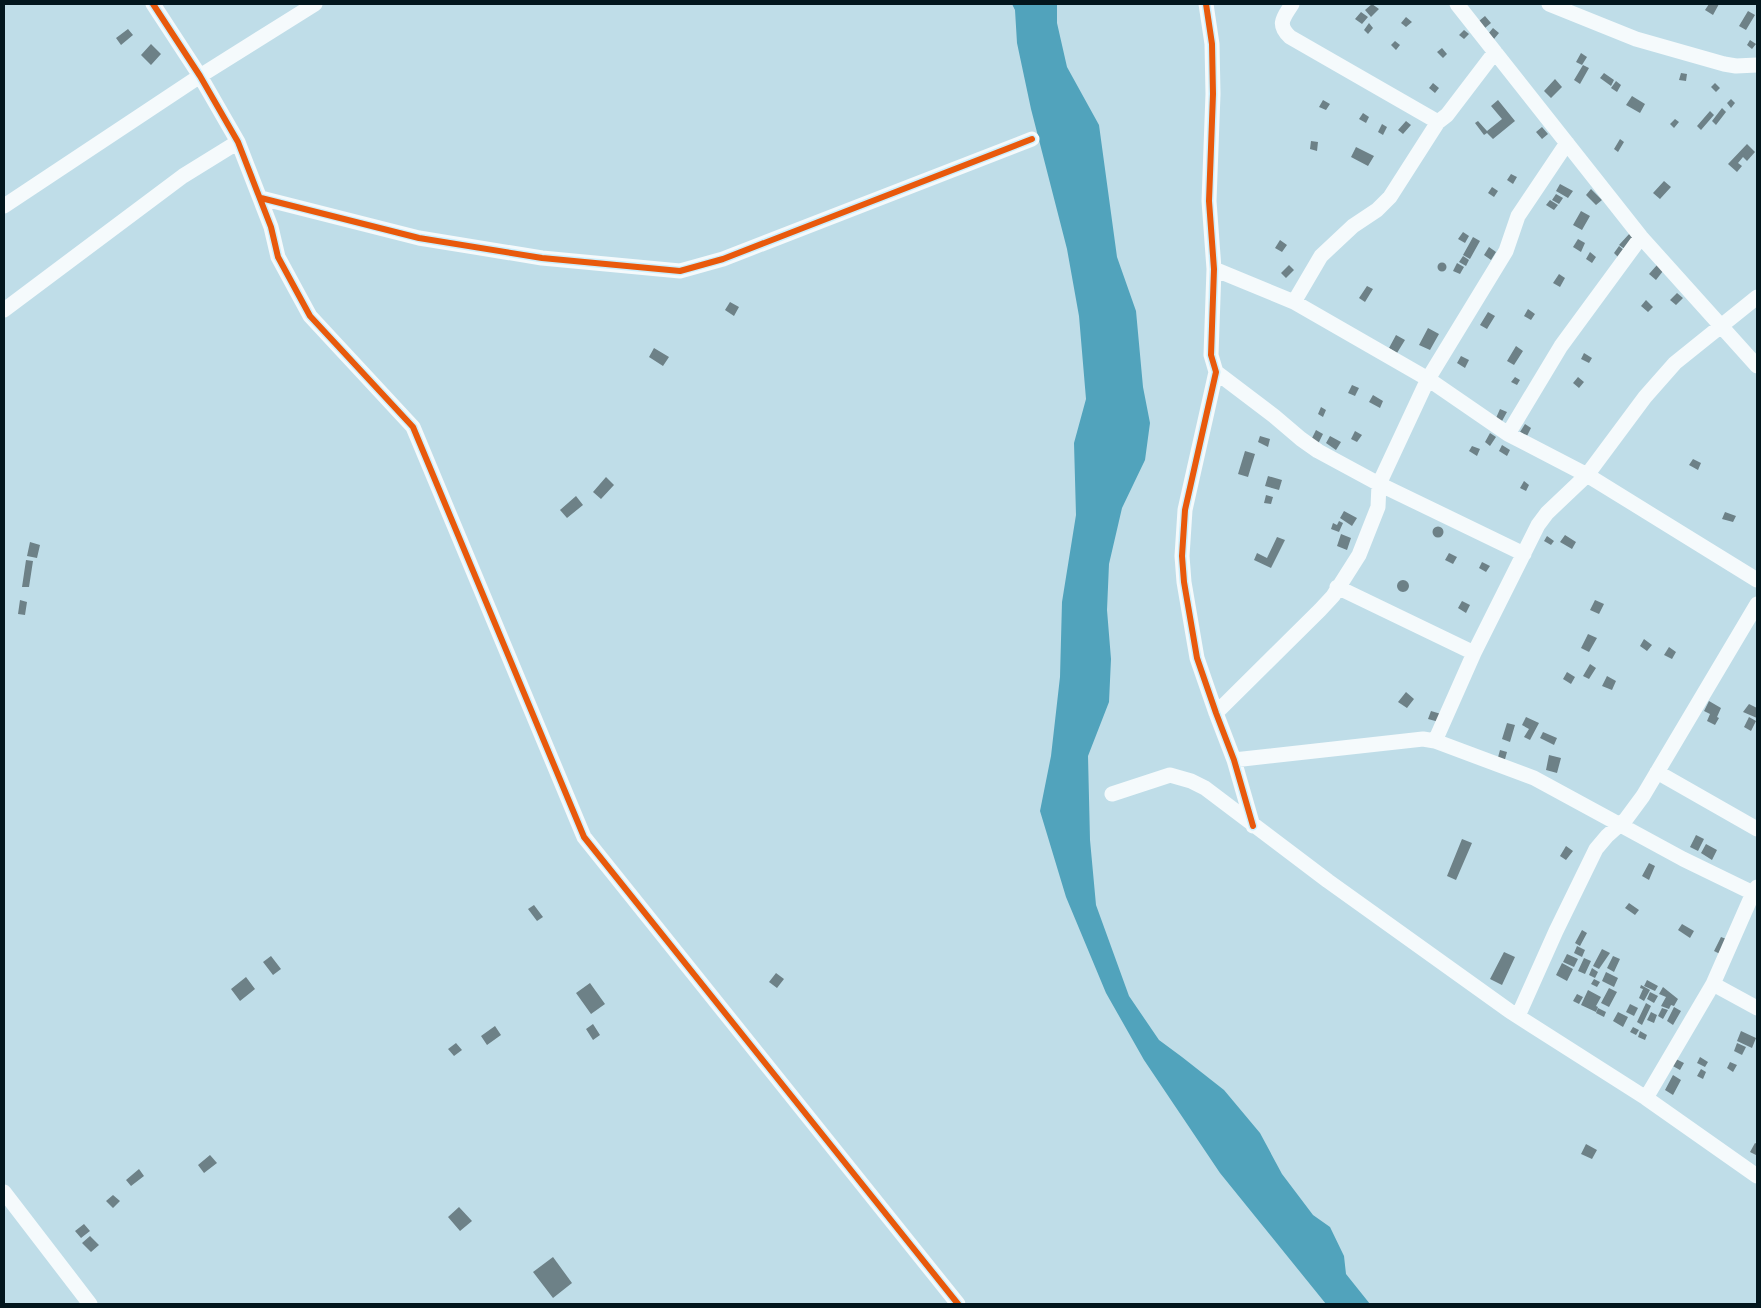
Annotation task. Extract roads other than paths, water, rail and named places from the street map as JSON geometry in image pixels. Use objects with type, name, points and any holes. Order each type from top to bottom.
[{"type":"street","points":[[153,4],[200,76],[238,142],[261,198],[271,227],[278,257],[310,316],[413,427],[584,837],[958,1304]]},
{"type":"street","points":[[4,206],[200,76],[315,4]]},
{"type":"street","points":[[1206,4],[1212,44],[1213,94],[1209,201],[1214,269],[1210,355],[1216,372],[1185,510],[1182,556],[1184,582],[1197,658],[1234,760],[1253,826]]},
{"type":"street","points":[[1292,4],[1282,25],[1284,31],[1290,37],[1438,122]]},
{"type":"street","points":[[1457,4],[1641,237],[1757,366]]},
{"type":"street","points":[[1549,4],[1636,39],[1724,64],[1736,66],[1757,65]]},
{"type":"street","points":[[1294,302],[1321,256],[1353,226],[1377,210],[1390,197],[1438,122],[1447,115],[1495,52]]},
{"type":"street","points":[[261,198],[419,238],[542,258],[680,271],[723,259],[1032,139]]},
{"type":"street","points":[[4,310],[183,176],[238,142]]},
{"type":"street","points":[[1216,713],[1333,596],[1337,587],[1360,555],[1378,507],[1379,484],[1428,379],[1506,251],[1518,216],[1567,143]]},
{"type":"street","points":[[1508,434],[1561,346],[1641,237]]},
{"type":"street","points":[[1214,269],[1294,302],[1428,379],[1508,434],[1587,475],[1757,580]]},
{"type":"street","points":[[1435,741],[1474,653],[1538,525],[1547,513],[1587,475],[1651,390],[1675,363],[1757,297]]},
{"type":"street","points":[[1216,372],[1309,445],[1379,484],[1524,554]]},
{"type":"street","points":[[1337,587],[1474,653]]},
{"type":"street","points":[[1518,1016],[1556,931],[1596,849],[1638,804],[1757,604]]},
{"type":"street","points":[[1234,760],[1423,739],[1435,741],[1534,778],[1683,859],[1755,890],[1714,984],[1646,1098]]},
{"type":"street","points":[[1658,772],[1757,829]]},
{"type":"street","points":[[1112,794],[1170,775],[1191,781],[1205,788],[1328,881],[1518,1016],[1646,1098],[1757,1176]]},
{"type":"street","points":[[1714,984],[1757,1008]]},
{"type":"street","points":[[4,1192],[90,1304]]},
{"type":"water","points":[[1012,4],[1057,4],[1057,23],[1067,67],[1099,125],[1117,257],[1136,311],[1143,387],[1150,423],[1145,460],[1122,508],[1109,564],[1107,610],[1111,659],[1109,702],[1088,756],[1090,840],[1096,905],[1129,996],[1159,1040],[1224,1090],[1260,1133],[1282,1174],[1313,1215],[1330,1227],[1344,1256],[1346,1274],[1370,1304],[1326,1304],[1220,1173],[1144,1060],[1106,993],[1066,897],[1040,811],[1051,756],[1060,677],[1062,602],[1076,515],[1074,443],[1086,399],[1079,316],[1067,249],[1031,109],[1017,43],[1015,10]]}]
